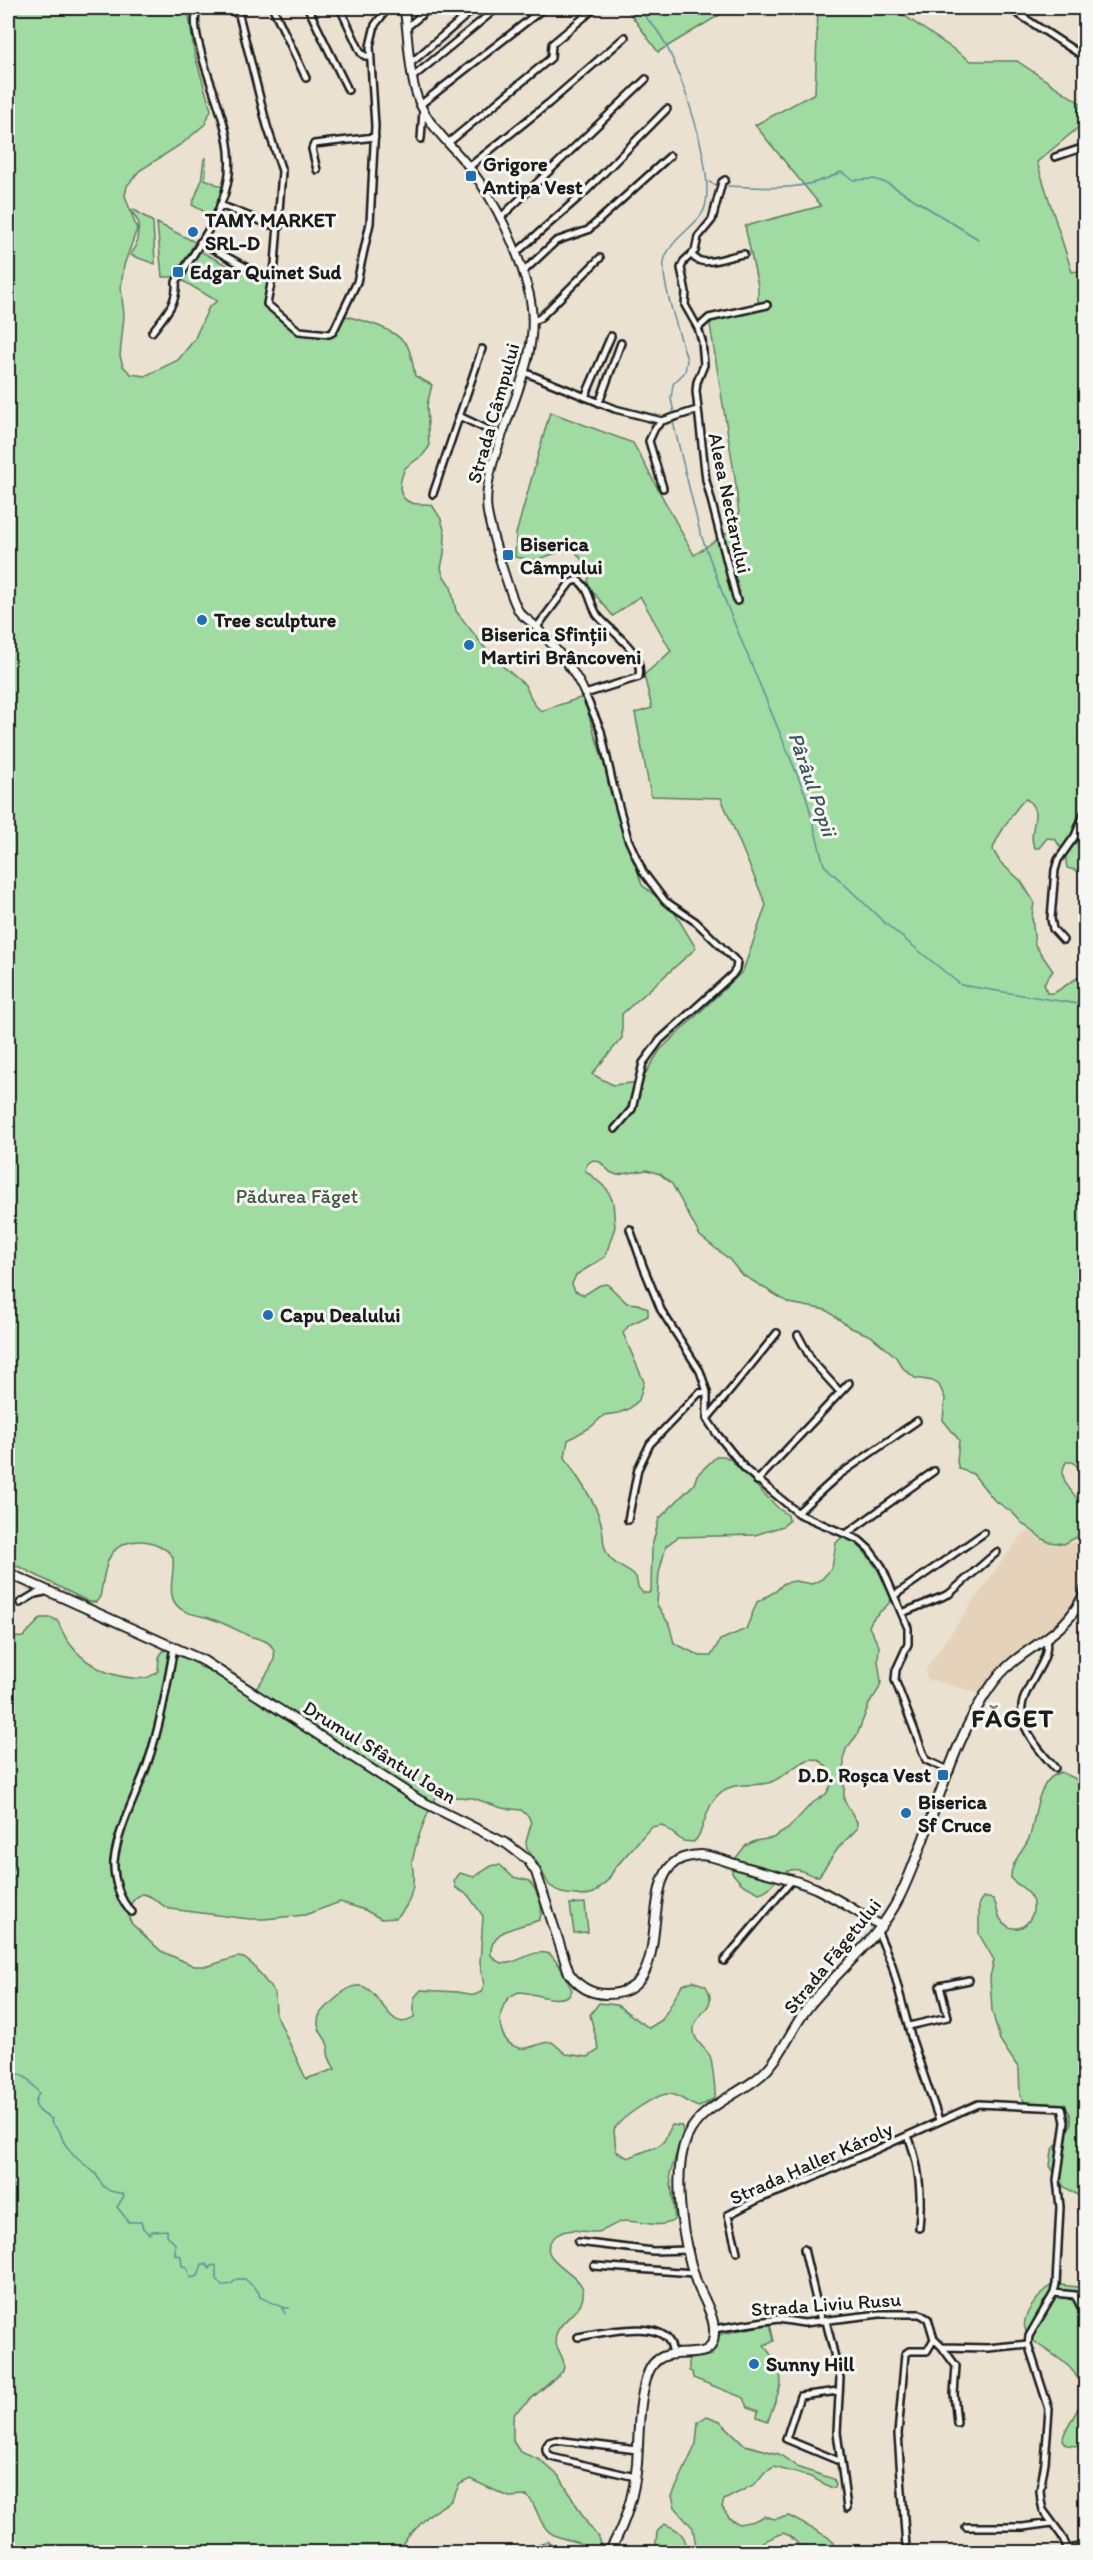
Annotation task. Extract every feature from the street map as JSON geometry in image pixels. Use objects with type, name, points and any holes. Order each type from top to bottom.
[{"type":"main road","name":"Drumul Sfântul Ioan","points":[[8,1573],[204,1661],[419,1800],[503,1842],[521,1854],[536,1872],[566,1967],[575,1981],[589,1992],[604,1995],[620,1993],[632,1986],[641,1975],[652,1946],[664,1875],[669,1867],[678,1860],[690,1856],[706,1856],[792,1880],[824,1893],[880,1929]]},
{"type":"main road","name":"Strada Făgetului","points":[[714,2329],[694,2273],[679,2194],[682,2151],[695,2124],[705,2114],[763,2074],[811,2004],[880,1929],[905,1885],[950,1771],[978,1708],[991,1685],[1005,1669],[1066,1623],[1086,1588]]},
{"type":"main road","points":[[609,2553],[621,2531],[631,2501],[647,2375],[658,2358],[672,2353],[697,2354],[703,2352],[711,2344],[714,2329]]},
{"type":"street","points":[[152,332],[174,303],[177,293],[176,282],[220,205],[227,185],[229,141],[208,79],[196,33],[197,8],[233,11],[238,15],[267,126],[282,171],[275,264],[267,304],[299,331],[329,334],[357,282],[362,267],[372,203],[375,137],[369,56],[371,35],[388,8]]},
{"type":"street","points":[[273,8],[306,78]]},
{"type":"street","points":[[309,8],[348,90]]},
{"type":"street","points":[[340,8],[361,53],[369,56]]},
{"type":"street","name":"Strada Câmpului","points":[[404,8],[413,77],[422,108],[469,167],[500,218],[516,253],[529,291],[533,321],[532,341],[524,372],[489,475],[487,490],[487,512],[517,606],[569,666],[585,694],[601,731],[628,839],[643,872],[665,901],[696,922],[737,962],[732,975],[660,1040],[643,1063],[632,1108],[615,1129]]},
{"type":"street","points":[[407,27],[430,8]]},
{"type":"street","points":[[411,62],[475,8]]},
{"type":"street","points":[[413,77],[497,8]]},
{"type":"street","points":[[421,139],[422,108],[544,8]]},
{"type":"street","points":[[448,143],[551,58],[552,45],[595,8]]},
{"type":"street","points":[[1009,8],[1086,58]]},
{"type":"street","points":[[469,167],[549,103],[625,37]]},
{"type":"street","points":[[500,218],[646,79]]},
{"type":"street","points":[[516,253],[585,192],[667,109]]},
{"type":"street","points":[[317,170],[312,149],[314,144],[375,137]]},
{"type":"street","points":[[1054,157],[1086,147]]},
{"type":"street","points":[[523,272],[556,241],[588,230],[670,156]]},
{"type":"street","name":"Aleea Nectarului","points":[[725,180],[715,212],[698,237],[692,255],[682,264],[681,273],[686,292],[685,305],[698,328],[704,365],[696,382],[697,410],[706,480],[737,601]]},
{"type":"street","points":[[220,205],[279,228]]},
{"type":"street","points":[[200,242],[251,270]]},
{"type":"street","points":[[692,255],[695,259],[704,262],[744,254]]},
{"type":"street","points":[[533,321],[540,318],[600,258]]},
{"type":"street","points":[[698,328],[709,318],[766,305]]},
{"type":"street","points":[[585,397],[611,336]]},
{"type":"street","points":[[599,403],[621,343]]},
{"type":"street","points":[[433,494],[482,349]]},
{"type":"street","points":[[524,372],[620,411],[662,421]]},
{"type":"street","name":"Aleea Nectarului","points":[[662,421],[697,410]]},
{"type":"street","points":[[459,416],[501,436]]},
{"type":"street","points":[[662,421],[655,428],[649,441],[663,488]]},
{"type":"street","points":[[537,627],[570,583],[577,580],[584,585],[599,617],[630,647],[638,667],[639,677],[585,694]]},
{"type":"street","points":[[1063,940],[1053,929],[1055,870],[1058,860],[1075,836],[1086,809]]},
{"type":"street","points":[[630,1229],[642,1266],[661,1310],[700,1371],[706,1392],[707,1419],[746,1470],[757,1480],[797,1513],[846,1534],[869,1549],[881,1565],[908,1628],[908,1644],[896,1670],[895,1680],[926,1760],[950,1771]]},
{"type":"street","points":[[707,1419],[752,1367],[761,1351],[777,1333]]},
{"type":"street","points":[[798,1335],[812,1361],[840,1392]]},
{"type":"street","points":[[757,1480],[849,1383]]},
{"type":"street","points":[[628,1520],[638,1469],[650,1444],[699,1393],[706,1392]]},
{"type":"street","points":[[797,1513],[839,1475],[917,1421]]},
{"type":"street","points":[[846,1534],[934,1471]]},
{"type":"street","points":[[895,1595],[984,1533]]},
{"type":"street","points":[[902,1613],[949,1594],[997,1552]]},
{"type":"street","points":[[20,1603],[35,1594],[50,1591]]},
{"type":"street","points":[[1046,1640],[1045,1658],[1026,1695],[1022,1709],[1023,1720],[1034,1744],[1055,1768]]},
{"type":"street","points":[[132,1912],[127,1908],[119,1890],[114,1870],[115,1859],[123,1826],[147,1764],[162,1709],[174,1647]]},
{"type":"street","points":[[724,1961],[792,1880]]},
{"type":"street","points":[[880,1929],[939,2120]]},
{"type":"street","points":[[909,2026],[948,2017],[940,1986],[969,1980]]},
{"type":"street","name":"Strada Haller Károly","points":[[737,2252],[728,2215],[759,2199],[978,2104],[1062,2108],[1065,2122],[1057,2180],[1060,2207],[1054,2294]]},
{"type":"street","points":[[908,2136],[916,2155],[920,2193],[919,2228]]},
{"type":"street","points":[[578,2242],[653,2251],[689,2250]]},
{"type":"street","points":[[804,2249],[840,2378],[837,2432],[839,2461],[847,2508]]},
{"type":"street","points":[[594,2266],[694,2273]]},
{"type":"street","points":[[1086,2317],[1075,2295],[1054,2294],[1029,2336],[1028,2344],[1049,2409],[1045,2462],[1040,2491],[1043,2510],[1069,2550],[1086,2545]]},
{"type":"street","name":"Strada Liviu Rusu","points":[[714,2329],[778,2319],[804,2323],[880,2314],[920,2314],[928,2319],[934,2339],[956,2366],[954,2394],[957,2423]]},
{"type":"street","points":[[578,2337],[619,2331],[651,2331],[662,2333],[669,2339],[672,2353]]},
{"type":"street","points":[[906,2547],[898,2434],[905,2354],[909,2351],[927,2351],[934,2339]]},
{"type":"street","points":[[942,2347],[988,2348],[1028,2344]]},
{"type":"street","points":[[838,2391],[800,2396],[786,2439],[839,2461]]},
{"type":"street","points":[[635,2477],[551,2457],[546,2451],[546,2446],[549,2442],[556,2440],[637,2450]]},
{"type":"street","points":[[966,2527],[1023,2528],[1052,2523]]},
{"type":"shaded area","points":[[1029,1531],[1052,1545],[1080,1542],[1085,1544],[1085,1575],[1077,1599],[1067,1615],[1050,1631],[997,1668],[979,1693],[928,1679],[925,1673],[929,1664],[1001,1562],[1024,1533]]},
{"type":"green space","name":"Pădurea Făget","points":[[8,8],[188,8],[194,52],[211,110],[205,124],[183,143],[139,171],[127,186],[125,196],[137,229],[124,265],[121,287],[124,316],[120,356],[123,366],[131,374],[145,376],[178,360],[194,340],[209,307],[217,301],[183,281],[198,250],[236,270],[254,272],[270,280],[265,304],[294,331],[333,336],[346,316],[378,326],[394,334],[408,347],[415,376],[432,385],[427,405],[429,447],[423,455],[405,468],[400,488],[407,501],[414,504],[432,505],[441,519],[445,533],[441,568],[451,587],[456,611],[492,657],[525,685],[534,704],[541,711],[583,697],[642,885],[673,910],[696,948],[622,1014],[622,1038],[592,1074],[613,1085],[640,1082],[660,1050],[743,971],[766,905],[721,798],[651,796],[635,713],[652,708],[644,675],[671,651],[640,596],[613,616],[588,586],[589,570],[573,548],[535,560],[515,557],[516,534],[550,412],[633,443],[694,555],[740,524],[735,478],[710,325],[713,320],[758,309],[758,286],[745,226],[821,206],[755,125],[815,93],[818,8],[900,8],[902,14],[971,61],[1017,61],[1086,107],[1085,122],[1037,162],[1072,272],[1085,270],[1085,867],[1078,871],[1067,868],[1065,854],[1055,839],[1047,838],[1039,848],[1035,848],[1032,835],[1034,810],[1032,804],[1026,799],[1007,822],[993,850],[1000,862],[1021,881],[1034,902],[1032,917],[1035,945],[1053,971],[1044,983],[1047,993],[1054,993],[1085,973],[1085,1475],[1073,1462],[1066,1462],[1063,1475],[1068,1487],[1085,1511],[1085,1528],[1077,1537],[1064,1544],[1043,1539],[1012,1512],[994,1500],[973,1474],[959,1469],[957,1462],[959,1440],[943,1420],[945,1398],[939,1385],[933,1381],[915,1378],[903,1368],[895,1356],[871,1336],[851,1328],[826,1310],[789,1303],[741,1274],[729,1259],[700,1236],[672,1184],[660,1174],[647,1170],[617,1175],[610,1172],[600,1162],[593,1160],[587,1164],[585,1170],[607,1189],[613,1202],[615,1227],[605,1257],[576,1275],[572,1284],[575,1291],[584,1295],[600,1285],[607,1284],[627,1303],[638,1304],[648,1309],[648,1316],[629,1325],[623,1333],[644,1382],[639,1400],[629,1409],[604,1415],[591,1427],[568,1440],[565,1457],[596,1508],[607,1554],[616,1564],[636,1577],[638,1587],[643,1593],[649,1593],[651,1590],[652,1546],[659,1519],[694,1484],[697,1475],[717,1456],[730,1459],[779,1509],[788,1515],[789,1521],[783,1526],[755,1535],[678,1537],[666,1546],[659,1573],[657,1605],[669,1624],[674,1643],[700,1656],[711,1656],[720,1640],[746,1629],[757,1602],[776,1591],[784,1583],[795,1581],[812,1584],[822,1579],[832,1568],[836,1543],[841,1538],[856,1543],[871,1560],[892,1596],[888,1605],[874,1618],[869,1627],[879,1646],[881,1682],[879,1689],[869,1704],[857,1735],[846,1749],[844,1756],[844,1800],[857,1822],[857,1829],[839,1847],[819,1876],[795,1869],[791,1870],[782,1874],[768,1889],[759,1893],[742,1884],[732,1873],[732,1863],[745,1846],[755,1841],[773,1838],[788,1829],[811,1804],[826,1794],[832,1784],[832,1778],[825,1766],[818,1760],[810,1760],[768,1783],[736,1786],[724,1790],[714,1799],[699,1834],[693,1842],[683,1841],[662,1825],[651,1827],[615,1868],[608,1880],[594,1893],[583,1896],[561,1893],[549,1885],[527,1849],[526,1842],[531,1824],[529,1817],[521,1810],[502,1808],[473,1798],[439,1796],[436,1797],[417,1842],[412,1861],[413,1884],[410,1897],[396,1918],[381,1919],[365,1910],[340,1902],[305,1915],[249,1919],[170,1909],[150,1896],[142,1894],[131,1903],[128,1911],[132,1924],[161,1951],[194,1966],[208,1966],[237,1957],[244,1958],[253,1965],[275,1993],[276,2014],[306,2079],[335,2069],[330,2061],[328,2045],[318,2025],[318,2018],[325,2008],[350,1988],[364,1987],[372,1992],[391,2015],[405,2022],[414,2017],[414,1998],[421,1990],[475,1995],[481,1992],[484,1985],[480,1963],[483,1916],[468,1895],[456,1888],[454,1881],[460,1873],[474,1877],[493,1865],[500,1865],[513,1877],[530,1881],[538,1895],[542,1911],[539,1920],[500,1934],[492,1946],[491,1955],[504,1963],[542,1952],[550,1954],[559,1965],[572,1990],[569,1996],[562,1998],[519,1992],[509,1997],[503,2006],[500,2021],[503,2035],[513,2045],[525,2048],[552,2042],[566,2054],[588,2057],[599,2050],[590,2015],[599,2003],[617,2005],[649,2028],[662,2020],[682,1985],[693,1981],[706,1986],[709,2005],[696,2022],[694,2032],[697,2040],[710,2056],[715,2098],[699,2107],[676,2096],[663,2095],[630,2114],[614,2130],[616,2151],[628,2158],[658,2146],[664,2141],[672,2125],[682,2126],[683,2133],[670,2174],[675,2219],[664,2224],[622,2221],[597,2232],[567,2231],[557,2235],[550,2243],[548,2250],[551,2256],[582,2287],[582,2301],[560,2326],[555,2337],[563,2361],[563,2371],[515,2413],[513,2420],[513,2441],[520,2452],[540,2460],[560,2477],[587,2523],[598,2537],[600,2544],[598,2550],[589,2549],[579,2543],[552,2534],[540,2520],[527,2496],[509,2497],[470,2479],[460,2484],[451,2501],[430,2514],[407,2538],[402,2544],[401,2552],[8,2552],[8,1638],[23,1637],[41,1618],[52,1618],[58,1621],[69,1643],[77,1652],[86,1660],[108,1672],[132,1678],[148,1677],[158,1671],[159,1657],[163,1651],[174,1649],[184,1653],[200,1667],[224,1675],[251,1695],[271,1667],[274,1653],[272,1646],[265,1641],[178,1607],[171,1587],[173,1557],[151,1542],[133,1541],[117,1548],[107,1564],[100,1597],[96,1602],[89,1602],[20,1567],[8,1565]]},
{"type":"green space","points":[[626,8],[731,8],[658,52]]},
{"type":"green space","points":[[206,158],[205,179],[225,188],[212,216],[192,205],[201,182]]},
{"type":"green space","points":[[133,209],[153,222],[155,264],[130,255],[136,247],[139,223],[131,210]]},
{"type":"green space","points":[[157,223],[195,242],[175,277],[162,277]]},
{"type":"green space","points":[[1061,1772],[1074,1778],[1086,1788],[1085,2200],[1063,2186],[1050,2166],[1052,2151],[1071,2125],[1068,2110],[1056,2104],[1027,2104],[1020,2096],[1019,2069],[1000,2040],[992,2011],[990,1977],[994,1960],[979,1934],[979,1903],[983,1897],[993,1899],[1000,1919],[1008,1926],[1021,1927],[1031,1918],[1033,1903],[1030,1895],[1011,1879],[1011,1873],[1030,1836],[1042,1790],[1046,1782]]},
{"type":"green space","points":[[585,1903],[588,1932],[574,1933],[570,1904]]},
{"type":"green space","points":[[1050,2286],[1085,2288],[1085,2447],[1067,2445],[1063,2440],[1081,2397],[1075,2374],[1064,2362],[1037,2344],[1027,2334],[1024,2322],[1031,2307]]},
{"type":"green space","points":[[770,2324],[774,2341],[764,2345],[780,2368],[781,2385],[768,2421],[757,2417],[758,2411],[748,2407],[744,2398],[693,2378],[692,2372],[689,2371],[689,2359],[712,2355],[717,2335]]},
{"type":"green space","points":[[707,2416],[720,2421],[745,2445],[779,2454],[799,2468],[834,2479],[836,2484],[835,2488],[832,2488],[811,2477],[774,2467],[764,2473],[755,2484],[724,2500],[722,2507],[730,2519],[739,2524],[764,2516],[774,2519],[789,2516],[828,2537],[833,2542],[834,2552],[806,2552],[790,2536],[783,2533],[762,2542],[754,2552],[697,2552],[693,2528],[675,2507],[672,2496],[696,2444],[698,2422]]},
{"type":"green space","points":[[664,2524],[674,2528],[684,2537],[687,2552],[655,2552],[657,2532]]},
{"type":"green space","points":[[547,2541],[558,2552],[516,2552]]},
{"type":"green space","points":[[494,2548],[516,2552],[488,2552]]},
{"type":"waterway","name":"Pârâul Popii","points":[[637,8],[661,36],[678,71],[701,145],[707,190],[702,214],[671,246],[664,262],[668,297],[687,360],[685,372],[673,384],[671,399],[674,413]]},
{"type":"waterway","points":[[728,186],[772,188],[800,186],[841,172],[854,180],[874,179],[889,184],[978,239]]},
{"type":"waterway","points":[[709,182],[716,185]]},
{"type":"waterway","name":"Pârâul Popii","points":[[673,422],[700,532],[728,608],[806,796],[824,865],[886,924],[961,985],[1078,1004],[1086,1008]]},
{"type":"waterway","points":[[8,2040],[8,2047]]},
{"type":"waterway","points":[[8,2066],[14,2077],[19,2074],[28,2079],[39,2093],[35,2102],[38,2111],[52,2119],[51,2122],[60,2132],[63,2141],[73,2155],[95,2173],[103,2186],[110,2191],[123,2194],[117,2207],[129,2222],[141,2222],[149,2234],[152,2231],[167,2230],[167,2235],[175,2244],[175,2255],[181,2256],[182,2266],[187,2267],[190,2278],[198,2276],[202,2264],[206,2264],[210,2269],[211,2266],[216,2265],[216,2279],[222,2286],[231,2284],[237,2279],[245,2279],[258,2291],[260,2297],[289,2308]]},
{"type":"waterway","points":[[282,2308],[285,2314]]},
{"type":"place","name":"Grigore Antipa Vest","points":[[471,176]]},
{"type":"place","name":"TAMY MARKET SRL-D","points":[[193,232]]},
{"type":"place","name":"Edgar Quinet Sud","points":[[178,272]]},
{"type":"place","name":"Biserica Câmpului","points":[[508,555]]},
{"type":"place","name":"Tree sculpture","points":[[202,620]]},
{"type":"place","name":"Biserica Sfinții Martiri Brâncoveni","points":[[469,645]]},
{"type":"place","name":"Capu Dealului","points":[[268,1315]]},
{"type":"place","name":"D.D. Roșca Vest","points":[[943,1775]]},
{"type":"place","name":"Biserica Sf Cruce","points":[[906,1813]]},
{"type":"place","name":"Sunny Hill","points":[[754,2364]]},
{"type":"district","name":"FĂGET","points":[[1013,1718]]}]
